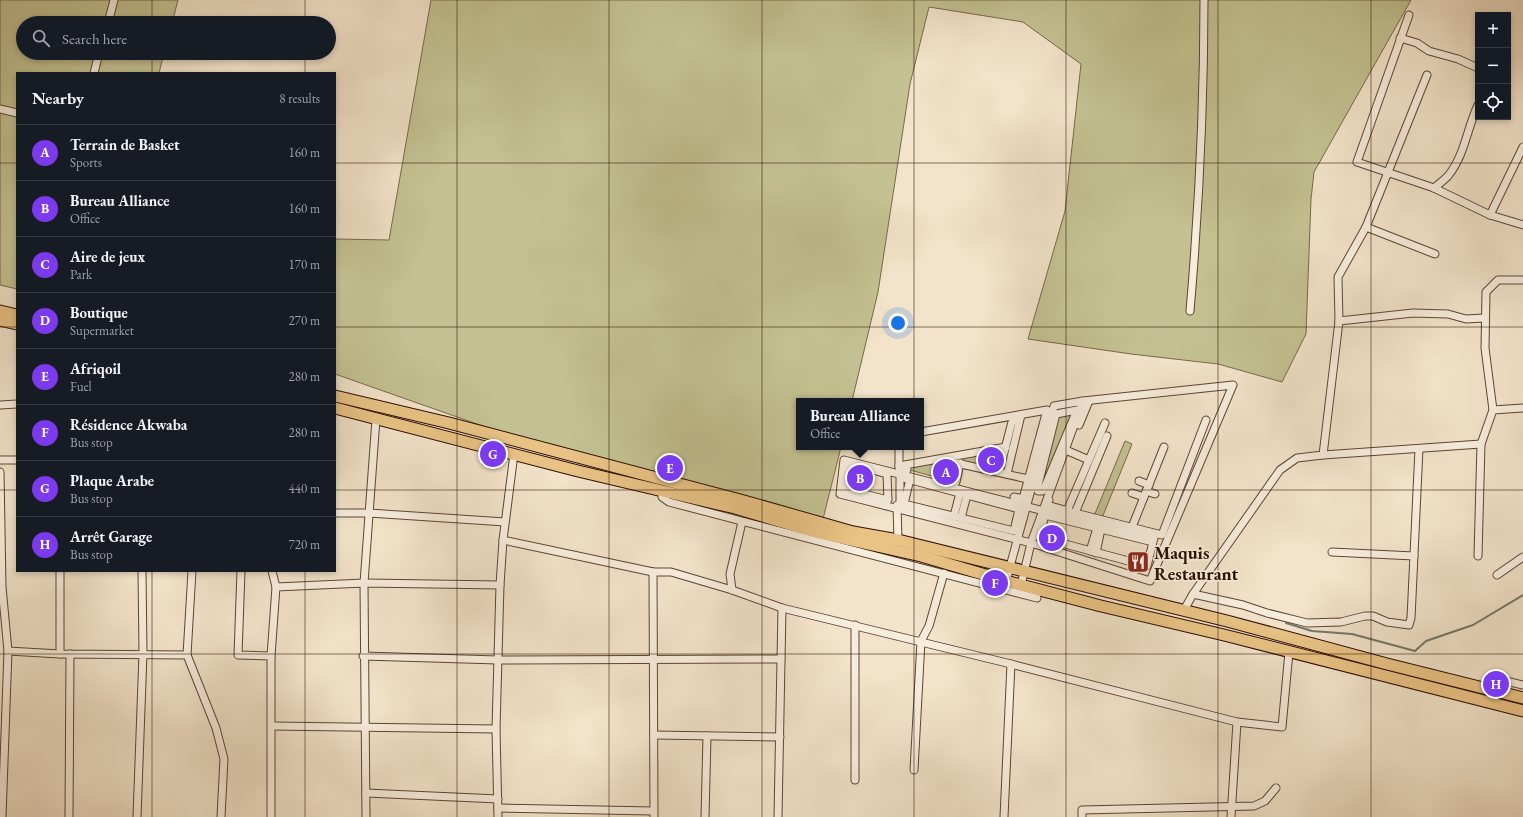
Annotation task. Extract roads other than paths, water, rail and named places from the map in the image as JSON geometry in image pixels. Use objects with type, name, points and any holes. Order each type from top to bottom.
[{"type":"main road","points":[[0,310],[16,315]]},
{"type":"main road","points":[[0,320],[16,324]]},
{"type":"main road","points":[[336,396],[449,423],[744,501],[847,530],[898,540],[1184,610],[1523,698]]},
{"type":"main road","points":[[336,408],[434,435],[578,471],[736,508],[819,533],[921,556],[1021,585],[1523,711]]},
{"type":"street","points":[[110,16],[114,0]]},
{"type":"street","points":[[1190,311],[1199,200],[1204,82],[1204,0]]},
{"type":"street","points":[[1409,15],[1357,162],[1434,188],[1490,215],[1523,225]]},
{"type":"street","points":[[1400,38],[1417,43],[1429,51],[1443,54],[1475,67]]},
{"type":"street","points":[[94,72],[97,60]]},
{"type":"street","points":[[1323,455],[1339,321],[1338,277],[1366,227],[1390,172],[1428,74]]},
{"type":"street","points":[[0,109],[16,114]]},
{"type":"street","points":[[1434,188],[1448,175],[1460,156],[1470,121],[1475,111]]},
{"type":"street","points":[[1490,215],[1523,146]]},
{"type":"street","points":[[1366,227],[1435,254]]},
{"type":"street","points":[[1478,556],[1481,444],[1493,410],[1486,368],[1484,318],[1486,292],[1498,280],[1523,280]]},
{"type":"street","points":[[1339,321],[1413,313],[1448,314],[1466,319],[1484,318]]},
{"type":"street","points":[[924,428],[1086,401],[1234,385],[1150,581],[1018,540],[840,494],[844,460],[898,469],[1043,510],[1154,539]]},
{"type":"street","points":[[1086,401],[1047,505],[1162,535],[1206,420]]},
{"type":"street","points":[[1021,585],[1031,544],[1043,510],[1086,401]]},
{"type":"street","points":[[0,405],[16,404]]},
{"type":"street","points":[[1006,581],[1054,406]]},
{"type":"street","points":[[1493,410],[1523,408]]},
{"type":"street","points":[[898,469],[899,468],[1023,499],[1047,410],[1020,417],[924,432]]},
{"type":"street","points":[[1077,410],[1043,491],[1038,491],[1037,489],[1056,414],[1077,410]]},
{"type":"street","points":[[999,472],[1012,422],[1020,417]]},
{"type":"street","points":[[1007,474],[1020,417]]},
{"type":"street","points":[[366,817],[366,727],[363,656],[364,583],[376,419]]},
{"type":"street","points":[[1067,511],[1105,423]]},
{"type":"street","points":[[1075,513],[1107,436]]},
{"type":"street","points":[[1184,610],[1193,594],[1280,470],[1297,458],[1481,444]]},
{"type":"street","points":[[898,469],[940,459],[1006,447]]},
{"type":"street","points":[[1132,527],[1164,447]]},
{"type":"street","points":[[1193,594],[1244,605],[1267,614],[1307,623],[1341,622],[1365,616],[1373,616],[1387,622],[1409,625],[1411,618],[1419,449]]},
{"type":"street","points":[[898,450],[898,540]]},
{"type":"street","points":[[1068,451],[1089,460]]},
{"type":"street","points":[[498,817],[496,729],[500,585],[503,540],[514,454]]},
{"type":"street","points":[[940,459],[1028,479]]},
{"type":"street","points":[[0,460],[16,460]]},
{"type":"street","points":[[848,464],[887,474],[888,500],[844,489],[848,464]]},
{"type":"street","points":[[956,482],[960,464]]},
{"type":"street","points":[[0,472],[1,588],[8,651],[2,817]]},
{"type":"street","points":[[910,480],[964,494],[1019,508],[1014,530],[904,504],[910,480]]},
{"type":"street","points":[[1139,481],[1146,491]]},
{"type":"street","points":[[662,490],[662,497],[669,502],[1037,598]]},
{"type":"street","points":[[1132,493],[1146,491],[1155,494]]},
{"type":"street","points":[[958,517],[964,494]]},
{"type":"street","points":[[336,513],[505,522]]},
{"type":"street","points":[[1045,515],[1099,528],[1153,542],[1147,566],[1039,537],[1045,515]]},
{"type":"street","points":[[732,590],[730,574],[742,522]]},
{"type":"street","points":[[1093,552],[1099,528]]},
{"type":"street","points":[[503,540],[653,572],[671,572],[732,590],[782,608],[1011,664],[1237,722],[1282,727],[1289,652]]},
{"type":"street","points":[[1332,552],[1414,556]]},
{"type":"street","points":[[1497,575],[1523,557]]},
{"type":"street","points":[[60,572],[60,654]]},
{"type":"street","points":[[137,817],[143,654],[142,572]]},
{"type":"street","points":[[192,572],[187,655],[216,728],[224,759],[221,817]]},
{"type":"street","points":[[241,572],[238,654],[271,656]]},
{"type":"street","points":[[271,817],[271,656],[276,587],[272,572]]},
{"type":"street","points":[[498,808],[653,814],[653,572]]},
{"type":"street","points":[[914,770],[921,642],[929,626],[944,573]]},
{"type":"street","points":[[276,587],[364,583],[500,585]]},
{"type":"street","points":[[778,817],[782,608]]},
{"type":"street","points":[[855,625],[855,780]]},
{"type":"street","points":[[8,651],[60,654],[187,655]]},
{"type":"street","points":[[69,817],[70,654]]},
{"type":"street","points":[[363,656],[498,660],[781,660]]},
{"type":"street","points":[[1004,817],[1011,664]]},
{"type":"street","points":[[1500,692],[1502,684],[1506,681],[1523,684]]},
{"type":"street","points":[[1231,817],[1237,722]]},
{"type":"street","points":[[272,726],[496,729]]},
{"type":"street","points":[[654,735],[780,736]]},
{"type":"street","points":[[705,817],[707,736]]},
{"type":"street","points":[[1082,817],[1082,810],[1254,806],[1265,801],[1276,788]]},
{"type":"street","points":[[366,793],[498,799]]},
{"type":"waterway","points":[[1286,623],[1312,631],[1352,634],[1415,651],[1426,641],[1473,625],[1523,595]]},
{"type":"place","name":"Plaque Arabe","points":[[493,454]]},
{"type":"place","name":"Aire de jeux","points":[[991,460]]},
{"type":"place","name":"Afriqoil","points":[[670,468]]},
{"type":"place","name":"Terrain de Basket","points":[[946,472]]},
{"type":"place","name":"Bureau Alliance","points":[[860,478]]},
{"type":"place","name":"Boutique","points":[[1052,538]]},
{"type":"place","name":"Maquis Restaurant","points":[[1138,562]]},
{"type":"place","name":"Résidence Akwaba","points":[[995,583]]},
{"type":"place","name":"Arrêt Garage","points":[[1496,684]]}]
